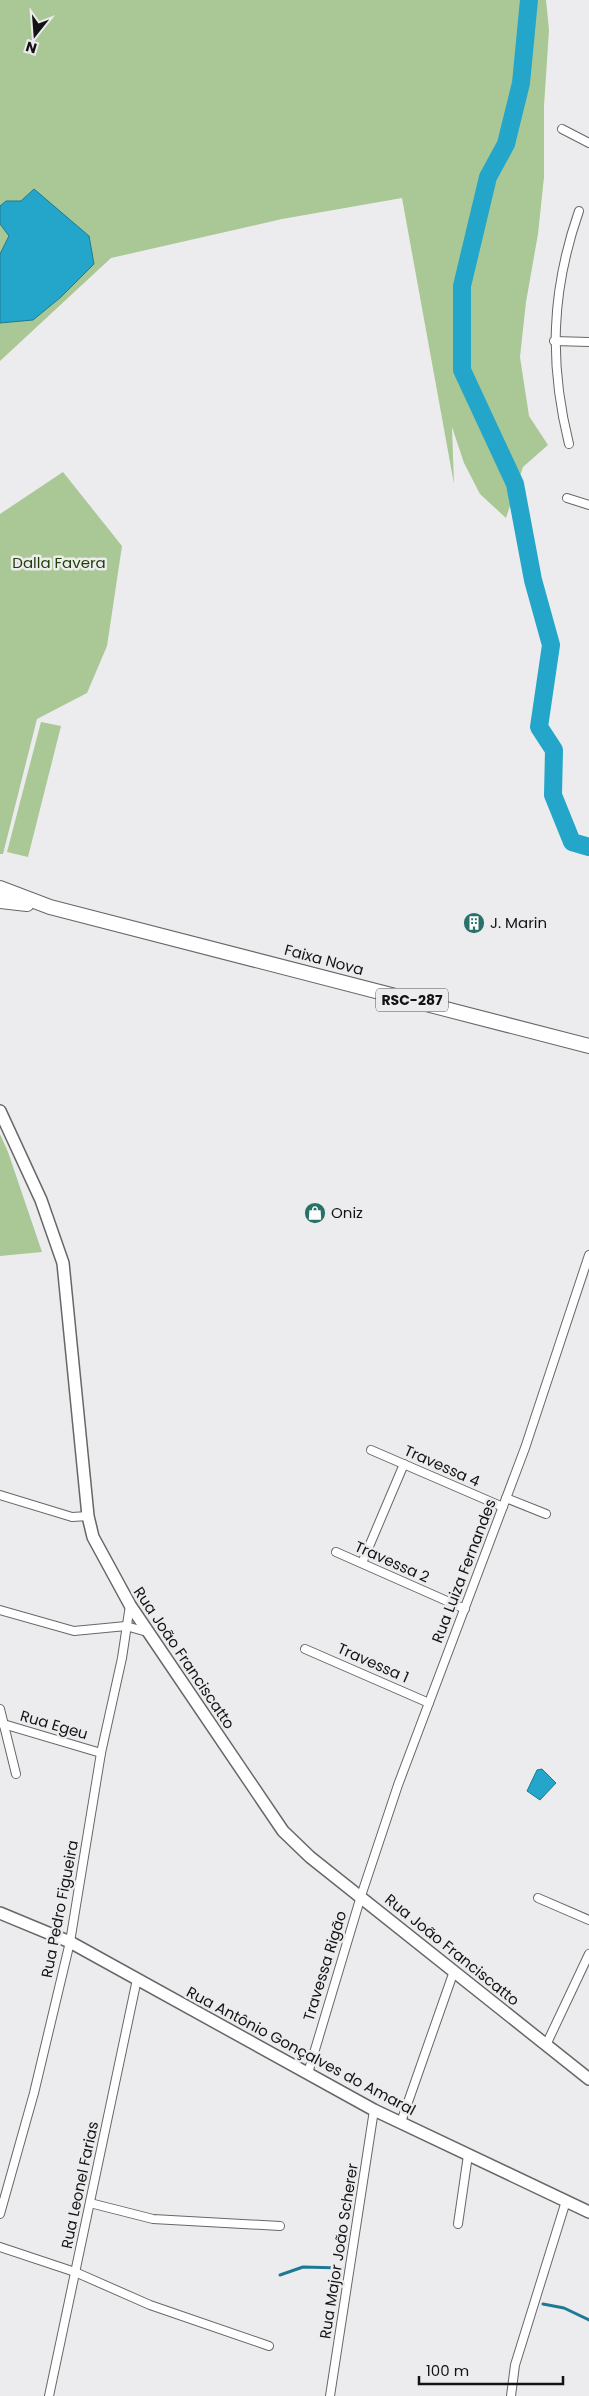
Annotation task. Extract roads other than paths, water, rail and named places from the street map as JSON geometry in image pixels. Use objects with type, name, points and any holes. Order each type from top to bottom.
[{"type":"highway","name":"Faixa Nova","points":[[0,888],[50,907],[589,1046]]},
{"type":"highway","name":"Faixa Nova","points":[[0,901],[50,907]]},
{"type":"street","points":[[562,130],[589,143]]},
{"type":"street","points":[[569,444],[560,400],[554,341],[562,271],[579,212]]},
{"type":"street","points":[[554,341],[589,342]]},
{"type":"street","points":[[567,498],[589,505]]},
{"type":"street","name":"Rua João Franciscatto","points":[[0,1111],[41,1200],[62,1263],[88,1516],[93,1537],[130,1605],[283,1831],[310,1856],[589,2079]]},
{"type":"street","name":"Rua Luiza Fernandes","points":[[361,1896],[398,1785],[525,1448],[589,1255]]},
{"type":"street","name":"Travessa 4","points":[[371,1450],[503,1507]]},
{"type":"street","points":[[362,1563],[404,1464]]},
{"type":"street","points":[[0,1495],[72,1517],[88,1516]]},
{"type":"street","points":[[506,1498],[546,1514]]},
{"type":"street","name":"Travessa 2","points":[[336,1552],[465,1609]]},
{"type":"street","name":"Rua Pedro Figueira","points":[[0,2214],[34,2093],[70,1942],[101,1753],[122,1658],[130,1605]]},
{"type":"street","points":[[0,1610],[74,1631],[126,1626],[147,1632]]},
{"type":"street","name":"Travessa 1","points":[[305,1649],[429,1703]]},
{"type":"street","points":[[0,1709],[2,1724],[16,1774]]},
{"type":"street","name":"Rua Egeu","points":[[2,1724],[101,1753]]},
{"type":"street","name":"Travessa Rigão","points":[[308,2073],[361,1896]]},
{"type":"street","points":[[538,1898],[589,1920]]},
{"type":"street","name":"Rua Antônio Gonçalves do Amaral","points":[[0,1913],[70,1942],[374,2110],[589,2212]]},
{"type":"street","points":[[546,2045],[589,1954]]},
{"type":"street","points":[[401,2122],[454,1970]]},
{"type":"street","name":"Rua Leonel Farias","points":[[49,2396],[137,1979]]},
{"type":"street","name":"Rua Major João Scherer","points":[[330,2396],[374,2110]]},
{"type":"street","points":[[458,2224],[468,2155]]},
{"type":"street","points":[[511,2396],[516,2365],[566,2201]]},
{"type":"street","points":[[90,2203],[153,2219],[280,2226]]},
{"type":"street","points":[[0,2247],[75,2272],[150,2305],[269,2346]]},
{"type":"water","points":[[34,189],[89,236],[94,264],[61,297],[33,320],[0,323],[0,254],[9,236],[0,224],[0,206],[6,201],[21,201]]},
{"type":"water","points":[[542,1769],[556,1783],[540,1800],[527,1791],[537,1770]]},
{"type":"waterway","points":[[529,0],[521,83],[506,144],[488,177],[462,286],[462,370],[515,484],[533,580],[551,645],[539,727],[554,750],[553,795],[572,842],[589,847]]},
{"type":"waterway","points":[[280,2275],[303,2267],[342,2268]]},
{"type":"waterway","points":[[543,2304],[564,2308],[589,2320]]},
{"type":"place","name":"J. Marin","points":[[474,923]]},
{"type":"place","name":"Oniz","points":[[315,1213]]},
{"type":"park label","name":"Dalla Favera","points":[[59,563]]}]
